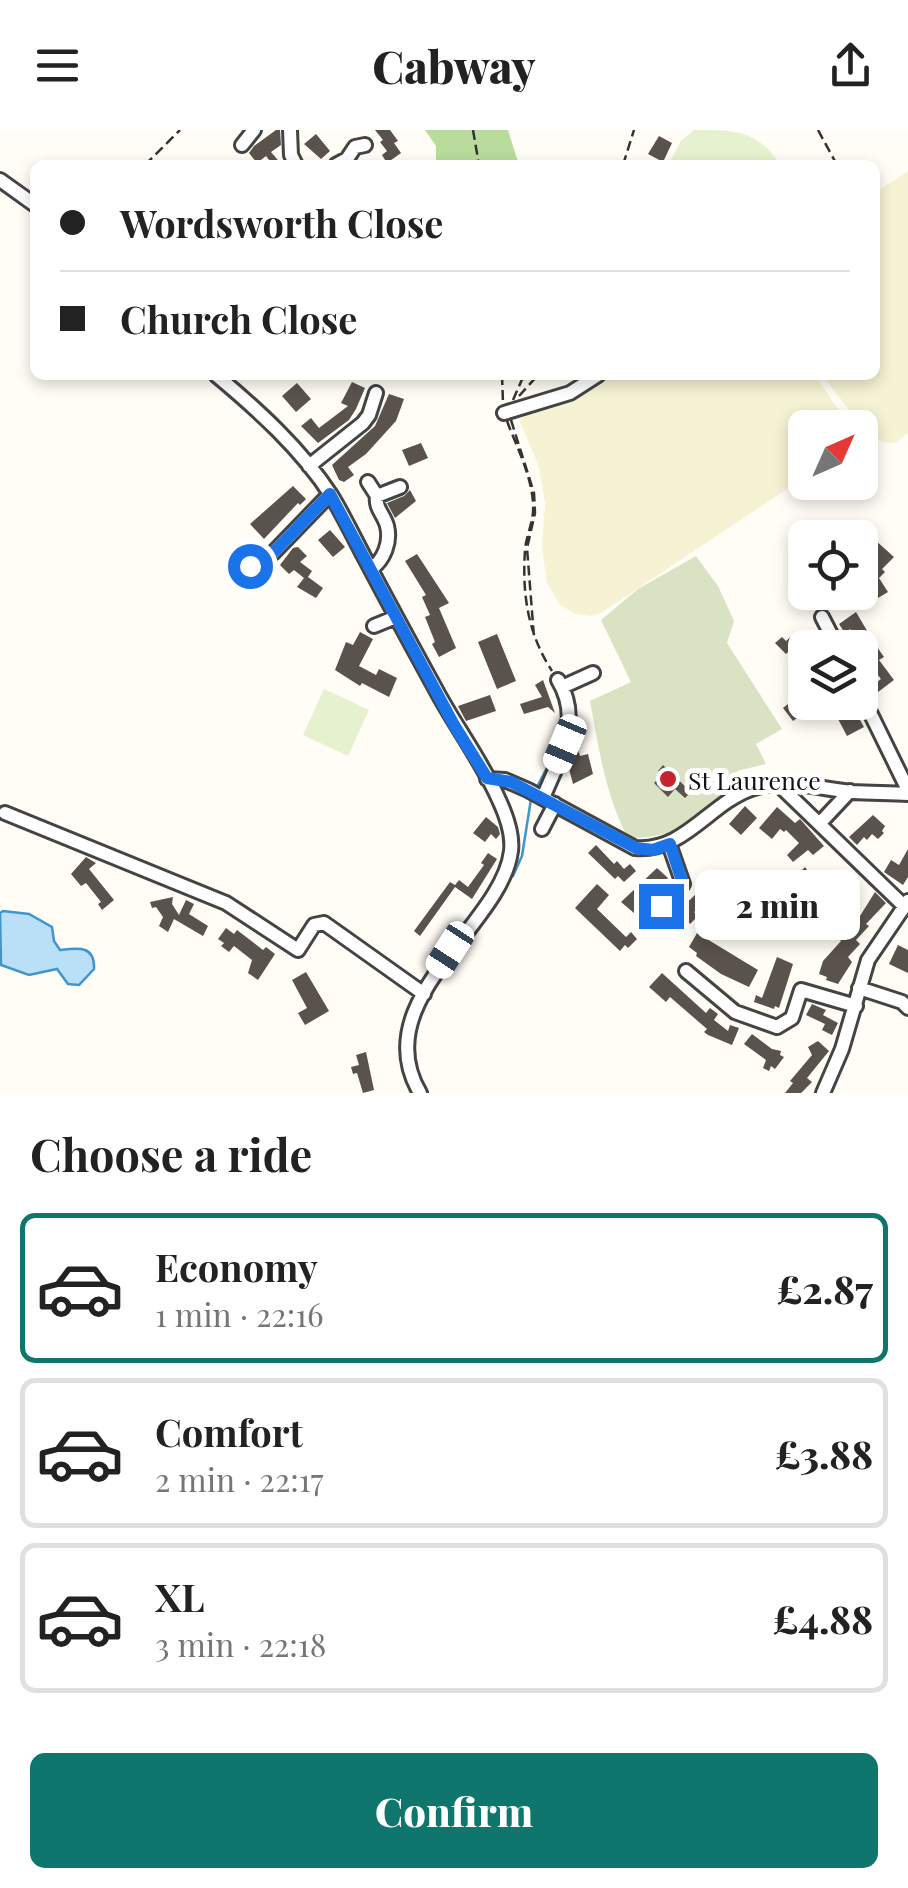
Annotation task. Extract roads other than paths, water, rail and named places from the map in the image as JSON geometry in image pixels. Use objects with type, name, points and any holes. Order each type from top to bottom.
[{"type":"street","points":[[242,145],[254,130]]},
{"type":"street","points":[[290,130],[294,160]]},
{"type":"street","points":[[345,160],[355,147],[365,145]]},
{"type":"street","points":[[0,180],[30,201]]},
{"type":"street","points":[[223,380],[257,410],[330,494],[498,796],[510,832],[508,864],[496,889],[450,950],[416,1013],[409,1048],[414,1083],[420,1093]]},
{"type":"street","points":[[506,412],[570,393],[590,380]]},
{"type":"street","points":[[309,466],[363,423],[370,415],[376,393]]},
{"type":"street","points":[[368,482],[387,526],[387,545],[380,563],[371,569]]},
{"type":"street","points":[[377,496],[400,487]]},
{"type":"street","points":[[250,566],[272,554],[330,494]]},
{"type":"street","points":[[822,616],[829,630]]},
{"type":"street","points":[[374,626],[396,617]]},
{"type":"street","points":[[542,829],[541,797],[565,744],[571,719],[560,684],[593,673]]},
{"type":"street","points":[[487,778],[505,780],[636,848],[653,850],[670,844],[754,787],[778,784],[850,792],[908,792],[873,720]]},
{"type":"street","points":[[778,784],[907,904],[868,960],[856,1006],[823,1093]]},
{"type":"street","points":[[821,822],[850,792]]},
{"type":"street","points":[[5,812],[226,904],[298,950],[314,925],[324,924],[424,994]]},
{"type":"street","points":[[650,922],[683,884],[670,844]]},
{"type":"street","points":[[686,971],[735,1012],[777,1027],[792,1018],[801,990],[856,1006]]},
{"type":"street","points":[[860,988],[902,1002],[908,1008]]},
{"type":"water","points":[[3,911],[29,914],[52,927],[60,950],[88,952],[94,969],[79,985],[68,984],[57,969],[29,975],[1,965]]},
{"type":"waterway","points":[[557,695],[563,713]]},
{"type":"waterway","points":[[537,787],[556,750]]},
{"type":"waterway","points":[[513,876],[522,856],[531,799]]},
{"type":"place","name":"St Laurence","points":[[668,779]]}]
